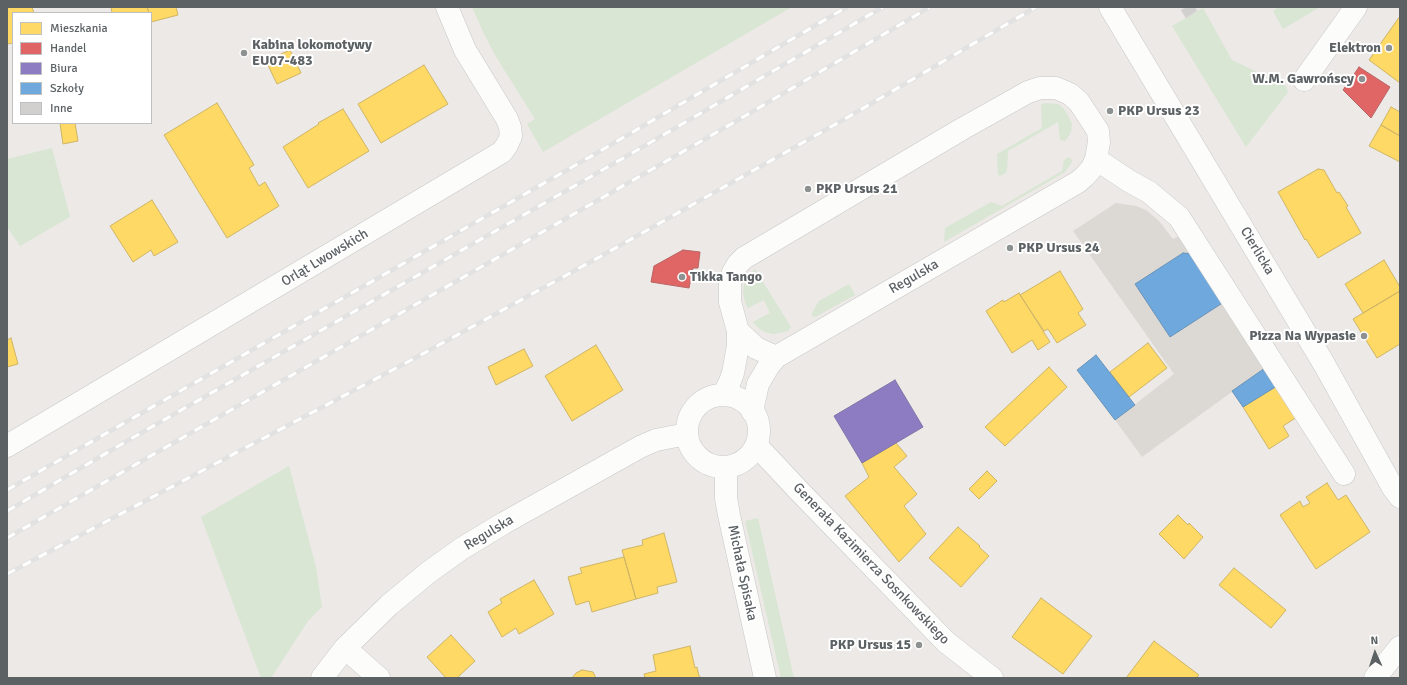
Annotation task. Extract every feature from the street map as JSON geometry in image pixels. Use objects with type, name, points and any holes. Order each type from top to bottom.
[{"type":"street","name":"Orląt Lwowskich","points":[[7,446],[502,152],[511,136],[507,119],[465,50],[447,7]]},
{"type":"street","name":"Cierlicka","points":[[1110,7],[1324,364],[1393,488],[1400,497]]},
{"type":"street","points":[[1304,80],[1356,7]]},
{"type":"street","points":[[723,395],[729,384],[736,361],[738,331],[729,293],[733,272],[744,258],[1028,92],[1040,88],[1056,88],[1070,94],[1079,102],[1098,131],[1099,146],[1096,160],[1128,181],[1149,192],[1179,217],[1344,474]]},
{"type":"street","name":"Regulska","points":[[752,411],[758,384],[776,357],[1078,182],[1089,172],[1096,160]]},
{"type":"street","points":[[738,331],[756,348],[776,357]]},
{"type":"street","points":[[723,395],[734,397],[744,403],[752,411],[757,421],[758,433],[756,444],[751,453],[744,460],[726,467],[716,467],[707,464],[693,451],[689,443],[687,425],[695,408],[702,401],[711,397],[723,395]]},
{"type":"street","name":"Regulska","points":[[322,678],[345,648],[389,605],[429,572],[461,549],[504,523],[640,447],[656,440],[687,434]]},
{"type":"street","name":"Generała Kazimierza Sosnkowskiego","points":[[756,444],[803,495],[946,642],[992,678]]},
{"type":"street","name":"Michała Spisaka","points":[[726,467],[726,498],[729,515],[765,678]]},
{"type":"street","points":[[1376,678],[1400,647]]},
{"type":"street","points":[[345,648],[379,678]]},
{"type":"shaded area","points":[[1116,203],[1136,206],[1146,210],[1159,221],[1173,239],[1181,235],[1265,368],[1142,457],[1115,420],[1174,374],[1073,231]]},
{"type":"green space","points":[[472,7],[792,7],[543,152],[527,124],[535,119],[495,55]]},
{"type":"green space","points":[[1279,7],[1320,7],[1283,29],[1273,11]]},
{"type":"green space","points":[[1203,8],[1232,60],[1286,86],[1288,92],[1246,147],[1172,26]]},
{"type":"green space","points":[[1041,104],[1058,104],[1068,115],[1072,124],[1071,132],[1068,137],[1065,141],[1060,140],[1058,122],[1008,151],[1006,173],[1000,176],[998,174],[997,154],[1042,128]]},
{"type":"green space","points":[[52,148],[70,217],[20,246],[7,227],[7,159]]},
{"type":"green space","points":[[1069,157],[1071,158],[1072,162],[1065,172],[944,242],[945,228],[991,202],[1002,206],[1062,171],[1064,160]]},
{"type":"green space","points":[[755,269],[791,327],[788,331],[773,334],[765,332],[758,328],[753,322],[770,313],[764,300],[748,308],[745,302],[743,292],[744,284],[748,276]]},
{"type":"green space","points":[[849,284],[855,295],[815,317],[812,316],[812,313],[819,301]]},
{"type":"green space","points":[[289,466],[316,567],[322,607],[308,621],[271,678],[261,678],[201,517]]},
{"type":"green space","points":[[758,518],[794,678],[781,678],[745,521]]},
{"type":"building: Mieszkania","points":[[7,7],[32,7],[34,12],[12,12],[12,43],[7,44]]},
{"type":"building: Mieszkania","points":[[111,7],[147,7],[149,12],[112,12]]},
{"type":"building: Mieszkania","points":[[147,7],[176,7],[178,15],[152,22],[152,12],[149,12]]},
{"type":"building: Mieszkania","points":[[1400,16],[1400,83],[1369,60]]},
{"type":"building: Mieszkania","points":[[290,50],[301,73],[277,84],[266,61]]},
{"type":"building: Mieszkania","points":[[424,65],[448,104],[381,143],[358,104]]},
{"type":"building: Mieszkania","points":[[217,103],[254,165],[249,168],[259,186],[265,182],[279,206],[227,238],[164,135]]},
{"type":"building: Mieszkania","points":[[1391,107],[1400,112],[1400,136],[1381,125]]},
{"type":"building: Mieszkania","points":[[343,109],[369,151],[308,188],[283,147],[319,124],[318,123]]},
{"type":"building: Mieszkania","points":[[60,124],[75,124],[78,141],[63,144]]},
{"type":"building: Mieszkania","points":[[1381,125],[1400,136],[1400,162],[1369,146]]},
{"type":"building: Mieszkania","points":[[1318,169],[1324,170],[1337,193],[1339,192],[1348,206],[1346,207],[1361,233],[1318,258],[1306,239],[1305,240],[1278,192]]},
{"type":"building: Mieszkania","points":[[152,200],[178,242],[154,256],[151,250],[133,262],[110,226]]},
{"type":"building: Mieszkania","points":[[1384,260],[1400,287],[1400,291],[1363,313],[1345,284]]},
{"type":"building: Mieszkania","points":[[1060,271],[1083,309],[1078,313],[1086,325],[1057,343],[1048,329],[1044,331],[1020,295]]},
{"type":"building: Mieszkania","points":[[1400,291],[1400,344],[1377,358],[1353,319]]},
{"type":"building: Mieszkania","points":[[1019,293],[1050,342],[1038,350],[1032,340],[1012,353],[986,311],[1003,300],[1004,302]]},
{"type":"building: Mieszkania","points":[[11,338],[18,364],[7,367],[7,340]]},
{"type":"building: Mieszkania","points":[[1148,343],[1167,368],[1129,397],[1110,372]]},
{"type":"building: Mieszkania","points":[[596,345],[623,390],[572,421],[545,376]]},
{"type":"building: Mieszkania","points":[[524,349],[533,366],[496,385],[488,367]]},
{"type":"building: Mieszkania","points":[[1049,367],[1067,387],[1005,446],[985,427]]},
{"type":"building: Mieszkania","points":[[1277,386],[1297,417],[1283,426],[1289,436],[1269,449],[1243,407]]},
{"type":"building: Mieszkania","points":[[896,443],[907,456],[894,467],[917,494],[904,506],[926,534],[899,562],[845,496],[869,477],[862,463]]},
{"type":"building: Mieszkania","points":[[987,471],[997,481],[979,499],[969,489]]},
{"type":"building: Mieszkania","points":[[1327,483],[1338,500],[1346,495],[1370,532],[1316,569],[1280,515],[1300,501],[1303,507],[1310,503],[1306,497]]},
{"type":"building: Mieszkania","points":[[1178,515],[1188,525],[1189,523],[1203,537],[1184,559],[1159,534]]},
{"type":"building: Mieszkania","points":[[958,527],[989,556],[961,587],[929,558]]},
{"type":"building: Mieszkania","points":[[664,533],[677,582],[657,587],[658,593],[636,599],[622,550],[643,545],[642,540]]},
{"type":"building: Mieszkania","points":[[624,557],[636,599],[592,612],[589,601],[576,605],[568,577],[582,573],[580,568]]},
{"type":"building: Mieszkania","points":[[1234,568],[1286,610],[1271,628],[1219,585]]},
{"type":"building: Mieszkania","points":[[534,580],[554,614],[519,634],[516,628],[502,637],[488,612],[502,603],[500,599]]},
{"type":"building: Mieszkania","points":[[1041,598],[1092,636],[1063,674],[1012,637]]},
{"type":"building: Mieszkania","points":[[451,635],[475,661],[457,678],[446,678],[427,657]]},
{"type":"building: Mieszkania","points":[[1154,641],[1199,675],[1196,678],[1126,678]]},
{"type":"building: Mieszkania","points":[[690,646],[695,668],[697,667],[699,676],[702,678],[645,678],[644,674],[656,671],[653,655]]},
{"type":"building: Mieszkania","points":[[582,670],[593,672],[596,678],[572,678],[576,673]]},
{"type":"building: Handel","points":[[1359,67],[1390,87],[1371,118],[1343,90]]},
{"type":"building: Handel","points":[[683,250],[700,252],[698,268],[693,268],[689,288],[651,282],[654,266]]},
{"type":"building: Biura","points":[[895,380],[923,427],[862,463],[834,416]]},
{"type":"building: Szkoły","points":[[1183,253],[1193,254],[1224,302],[1170,337],[1135,284]]},
{"type":"building: Szkoły","points":[[1096,355],[1135,405],[1115,420],[1077,370]]},
{"type":"building: Szkoły","points":[[1265,368],[1277,386],[1243,407],[1232,391]]},
{"type":"building: Inne","points":[[1187,7],[1195,7],[1197,11],[1186,18],[1181,10]]},
{"type":"railway","points":[[7,490],[595,154],[847,7]]},
{"type":"railway","points":[[7,511],[634,152],[883,7]]},
{"type":"railway","points":[[7,538],[733,123],[930,7]]},
{"type":"railway","points":[[7,574],[417,357],[603,255],[843,120],[1036,7]]},
{"type":"place","name":"Elektron","points":[[1389,48]]},
{"type":"place","name":"Kabina lokomotywy EU07-483","points":[[244,53]]},
{"type":"place","name":"W.M. Gawrońscy","points":[[1362,79]]},
{"type":"place","name":"PKP Ursus 23","points":[[1110,111]]},
{"type":"place","name":"PKP Ursus 21","points":[[808,189]]},
{"type":"place","name":"PKP Ursus 24","points":[[1010,248]]},
{"type":"place","name":"Tikka Tango","points":[[682,277]]},
{"type":"place","name":"Pizza Na Wypasie","points":[[1364,336]]},
{"type":"place","name":"PKP Ursus 15","points":[[919,645]]}]
